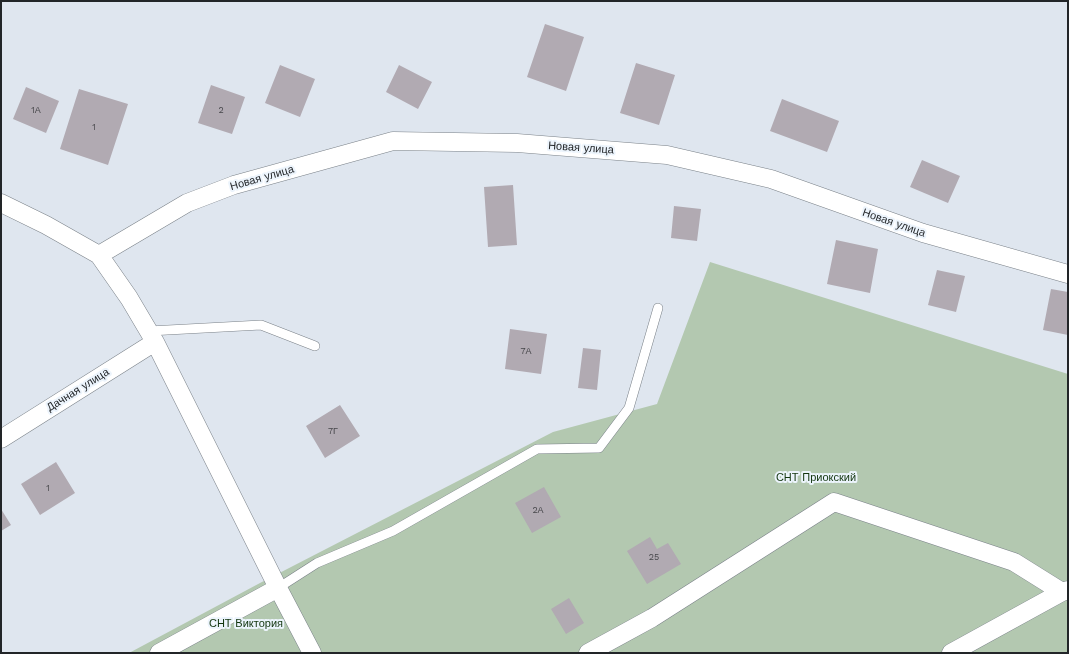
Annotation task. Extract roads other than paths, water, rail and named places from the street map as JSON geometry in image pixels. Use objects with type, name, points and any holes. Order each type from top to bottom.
[{"type":"street","name":"Новая улица","points":[[99,255],[187,203],[227,188],[393,140],[517,143],[667,155],[771,179],[924,233],[1068,274]]},
{"type":"street","points":[[1,203],[46,225],[99,255],[129,298],[152,336],[312,653]]},
{"type":"street","name":"Дачная улица","points":[[1,439],[152,336]]},
{"type":"street","points":[[588,653],[652,618],[834,502],[1014,562],[1065,591]]},
{"type":"street","points":[[159,653],[278,588]]},
{"type":"street","points":[[951,653],[1065,591]]},
{"type":"lane","points":[[278,588],[317,563],[393,531],[537,449],[599,448],[629,408],[658,308]]},
{"type":"lane","points":[[152,336],[261,325],[315,346]]},
{"type":"park label","name":"СНТ Приокский","points":[[816,478]]},
{"type":"park label","name":"СНТ Виктория","points":[[246,624]]}]
